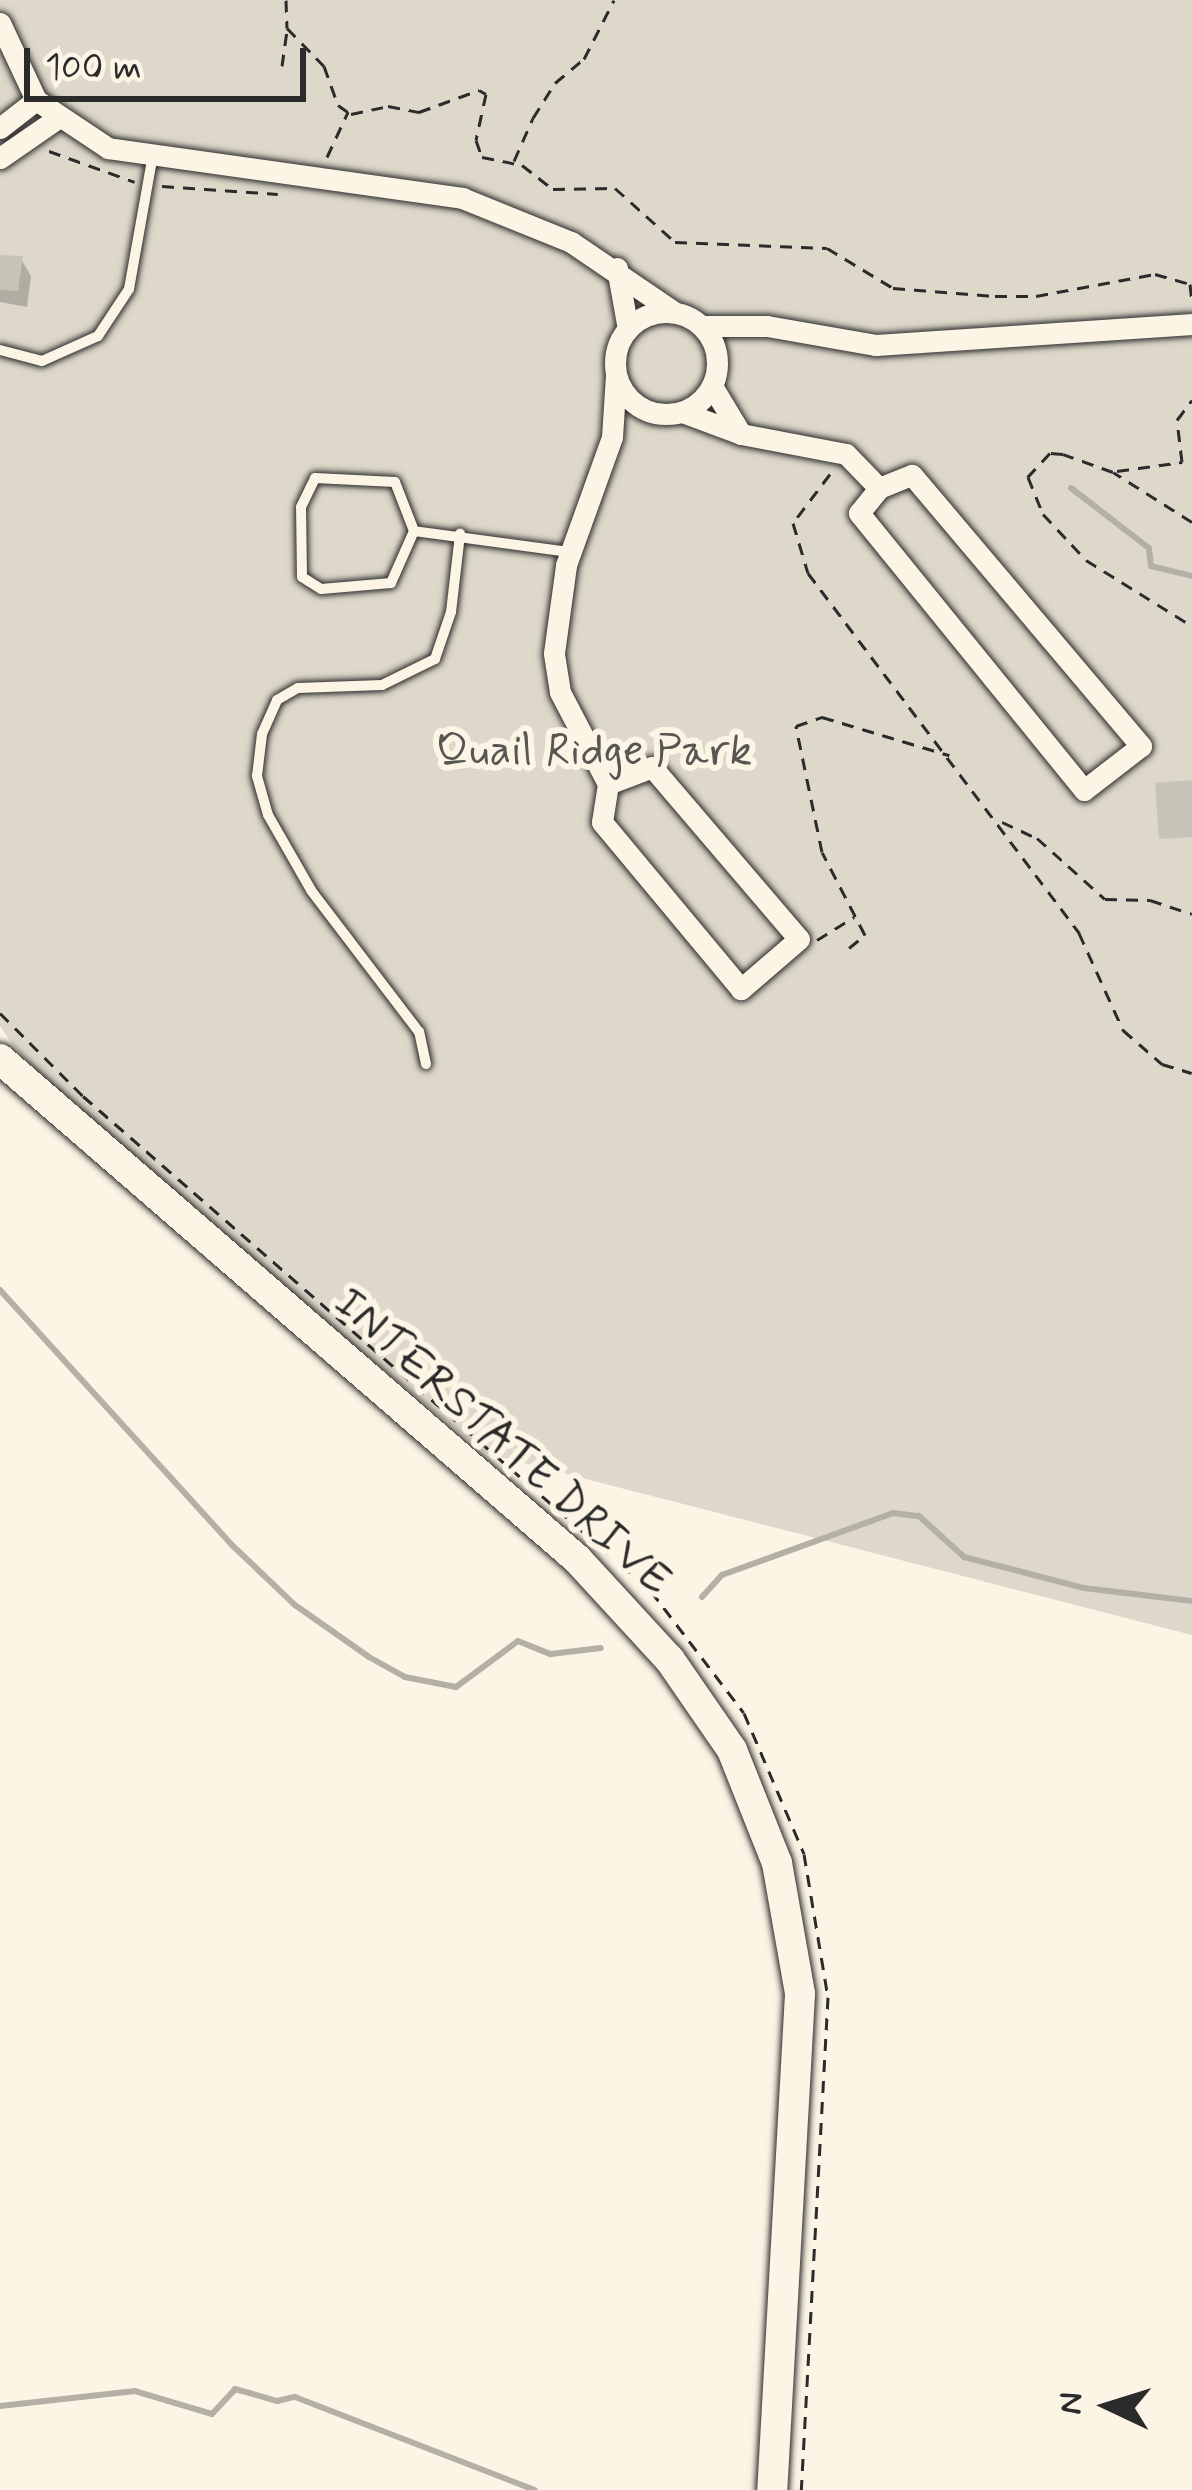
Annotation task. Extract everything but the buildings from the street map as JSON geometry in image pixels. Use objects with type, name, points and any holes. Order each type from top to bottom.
[{"type":"main road","name":"INTERSTATE DRIVE","points":[[0,1059],[577,1559],[670,1660],[732,1750],[777,1863],[800,1994],[772,2490]]},
{"type":"street","points":[[0,23],[45,110],[107,148],[152,160],[413,186],[484,206],[617,268],[674,312],[702,326],[876,345],[1192,324]]},
{"type":"street","points":[[0,128],[45,110]]},
{"type":"street","points":[[0,158],[45,110]]},
{"type":"street","points":[[608,784],[652,767],[799,939],[741,988],[602,822],[608,784],[560,692],[556,616],[570,552],[611,437],[616,375],[628,329],[617,268]]},
{"type":"street","points":[[628,329],[674,312]]},
{"type":"street","points":[[682,412],[712,386],[717,357],[702,326]]},
{"type":"street","points":[[717,357],[747,328]]},
{"type":"street","points":[[616,375],[623,391],[651,412]]},
{"type":"street","points":[[712,386],[741,434]]},
{"type":"street","points":[[611,437],[651,412],[682,412],[741,434],[846,454],[879,488]]},
{"type":"street","points":[[912,475],[1141,746],[1084,790],[859,513],[879,488],[912,475]]},
{"type":"lane","points":[[0,350],[42,361],[98,336],[129,290],[152,160]]},
{"type":"lane","points":[[315,478],[395,482],[414,531],[391,584],[321,589],[302,577],[301,507],[315,478]]},
{"type":"lane","points":[[414,531],[570,552]]},
{"type":"lane","points":[[426,1064],[412,1021],[311,890],[268,815],[257,776],[262,734],[277,700],[298,688],[382,685],[436,659],[451,612],[460,534]]},
{"type":"path","points":[[282,66],[286,0]]},
{"type":"path","points":[[513,163],[532,118],[555,83],[584,59],[614,0]]},
{"type":"path","points":[[287,28],[324,66],[338,105],[351,114],[388,106],[419,112],[486,94],[476,151],[513,163],[553,189],[615,188],[675,242],[827,248],[893,288],[1036,296],[1155,274],[1190,284],[1192,302]]},
{"type":"path","points":[[1112,472],[1182,462],[1177,420],[1192,400]]},
{"type":"path","points":[[1192,522],[1112,472],[1050,453],[1031,469],[1028,485],[1086,560],[1192,626]]},
{"type":"path","points":[[846,454],[800,511],[794,543],[871,658],[950,755],[1079,932],[1123,1030],[1162,1064],[1192,1073]]},
{"type":"path","points":[[849,948],[865,935],[822,852],[796,726],[822,717],[950,755]]},
{"type":"path","points":[[1000,823],[1037,838],[1105,899],[1150,900],[1192,914]]},
{"type":"path","points":[[799,939],[822,940],[855,916]]},
{"type":"path","points":[[0,1013],[83,1096],[652,1591],[744,1713],[804,1855],[828,1997],[801,2490]]},
{"type":"green space","name":"Quail Ridge Park","points":[[0,0],[1192,0],[1192,1635],[485,1453],[95,1132],[13,1045],[0,1026]]},
{"type":"waterway","points":[[1071,488],[1149,548],[1151,566],[1192,576]]},
{"type":"waterway","points":[[0,1290],[233,1546],[295,1605],[369,1657],[405,1677],[456,1687],[518,1641],[551,1654],[601,1648]]},
{"type":"waterway","points":[[702,1597],[722,1575],[893,1513],[919,1516],[964,1557],[1084,1588],[1192,1601]]},
{"type":"waterway","points":[[0,2406],[135,2391],[212,2414],[235,2389],[277,2401],[295,2397],[535,2490]]}]
